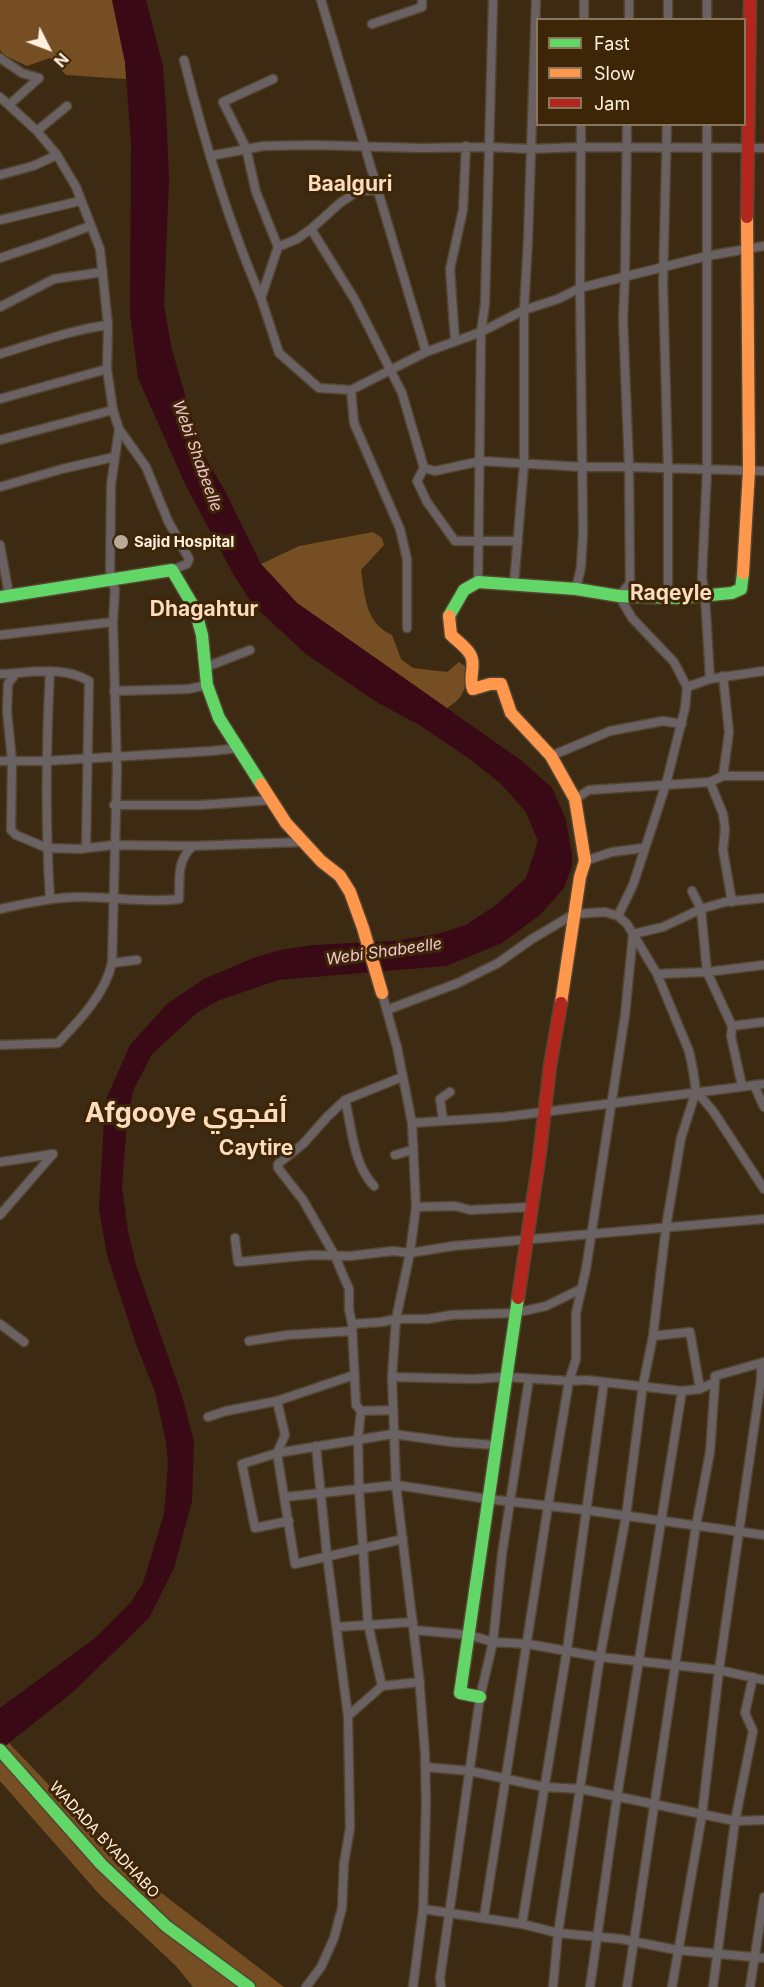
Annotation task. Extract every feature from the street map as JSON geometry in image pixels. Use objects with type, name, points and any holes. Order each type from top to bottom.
[{"type":"street","points":[[321,0],[426,352]]},
{"type":"street","points":[[372,24],[422,7],[422,0]]},
{"type":"street","points":[[478,582],[482,332],[485,304],[493,0]]},
{"type":"street","points":[[514,584],[524,464],[524,310],[536,0]]},
{"type":"street","points":[[584,0],[584,18]]},
{"type":"street","points":[[628,18],[629,0]]},
{"type":"street","points":[[668,0],[668,18]]},
{"type":"street","points":[[707,0],[707,18]]},
{"type":"street","points":[[480,1697],[460,1693],[544,1113],[580,877],[585,861],[575,799],[562,773],[551,756],[511,713],[501,684],[490,684],[473,689],[471,654],[451,635],[448,618],[464,590],[478,582],[576,589],[619,596],[668,598],[732,593],[741,589],[748,471],[749,355],[746,250],[750,0]]},
{"type":"street","points":[[0,58],[22,72],[39,78],[10,104]]},
{"type":"street","points":[[184,60],[210,156],[243,256],[261,298],[279,353],[319,388],[351,390],[426,352],[482,332],[524,310],[558,299],[580,288],[707,256],[764,246]]},
{"type":"street","points":[[261,298],[278,247],[256,192],[246,148],[224,102],[273,79]]},
{"type":"street","points":[[0,97],[37,131],[57,155],[76,187],[99,249],[103,272],[108,325],[107,369],[113,410],[119,429],[146,467],[168,521],[189,559],[188,564],[172,570],[5,596],[0,545]]},
{"type":"street","points":[[37,131],[67,106]]},
{"type":"street","points":[[576,589],[581,567],[583,533],[580,288],[582,126]]},
{"type":"street","points":[[619,596],[630,583],[629,467],[623,319],[626,276],[627,126]]},
{"type":"street","points":[[667,126],[663,283],[668,469],[668,598]]},
{"type":"street","points":[[707,126],[707,470],[702,577],[710,679]]},
{"type":"street","points":[[210,156],[246,148],[304,146],[420,148],[466,146],[530,149],[764,148]]},
{"type":"street","points":[[455,341],[450,269],[463,210],[466,146]]},
{"type":"street","points":[[0,175],[33,166],[57,155]]},
{"type":"street","points":[[278,247],[297,239],[357,191],[377,190]]},
{"type":"street","points":[[0,220],[80,201]]},
{"type":"street","points":[[0,258],[90,226]]},
{"type":"street","points":[[311,229],[355,300],[402,393],[424,468],[417,481],[440,523],[455,541],[518,542]]},
{"type":"street","points":[[0,307],[54,279],[103,272]]},
{"type":"street","points":[[0,354],[68,332],[108,325]]},
{"type":"street","points":[[0,399],[107,369]]},
{"type":"street","points":[[351,390],[354,423],[400,530],[407,559],[407,628]]},
{"type":"street","points":[[0,440],[113,410]]},
{"type":"street","points":[[0,1045],[58,1043],[99,992],[109,976],[112,963],[116,756],[113,622],[115,589],[110,579],[111,485],[119,429]]},
{"type":"street","points":[[0,487],[114,457]]},
{"type":"street","points":[[424,468],[435,471],[481,461],[583,468],[764,471]]},
{"type":"street","points":[[172,570],[195,609],[202,635],[207,685],[219,718],[286,823],[302,842],[340,876],[350,892],[363,928],[397,1047],[411,1123],[416,1208],[410,1253],[396,1319],[392,1377],[396,1485],[420,1682],[425,1767],[423,1909],[413,1987]]},
{"type":"street","points":[[618,916],[633,885],[666,784],[682,724],[687,687],[674,662],[632,618],[619,596]]},
{"type":"street","points":[[0,635],[113,622]]},
{"type":"street","points":[[206,667],[250,650]]},
{"type":"street","points":[[50,671],[45,760],[50,898]]},
{"type":"street","points":[[0,674],[50,671],[79,675],[89,681],[86,847]]},
{"type":"street","points":[[687,687],[723,676],[764,671]]},
{"type":"street","points":[[16,673],[8,684],[7,711],[12,761],[11,830],[16,835],[47,848],[78,849],[114,845],[193,846],[302,842]]},
{"type":"street","points":[[723,676],[729,732],[723,776]]},
{"type":"street","points":[[114,692],[189,689],[207,685]]},
{"type":"street","points":[[551,756],[610,731],[663,721],[682,724]]},
{"type":"street","points":[[0,761],[239,748]]},
{"type":"street","points":[[575,799],[589,790],[710,782],[723,776],[764,776]]},
{"type":"street","points":[[710,782],[723,814],[724,861],[732,902]]},
{"type":"street","points":[[114,805],[201,805],[271,800]]},
{"type":"street","points":[[0,909],[50,898],[113,898],[155,902],[179,899],[180,865],[185,853],[193,846]]},
{"type":"street","points":[[585,861],[612,852],[644,848]]},
{"type":"street","points":[[692,891],[701,909],[707,972],[732,1026],[731,1036],[742,1086]]},
{"type":"street","points":[[633,934],[663,927],[701,909],[764,898]]},
{"type":"street","points":[[387,1010],[458,983],[498,963],[574,914],[605,912],[618,916],[633,934],[657,974],[689,1051],[696,1091],[681,1138],[666,1227],[653,1336],[643,1386],[626,1516],[600,1657],[558,1932],[554,1987]]},
{"type":"street","points":[[484,1917],[548,1506],[569,1381],[576,1359],[576,1313],[591,1234],[625,1015],[633,934]]},
{"type":"street","points":[[112,963],[137,960]]},
{"type":"street","points":[[657,974],[707,972],[764,965]]},
{"type":"street","points":[[732,1026],[764,1022]]},
{"type":"street","points":[[393,1410],[362,1411],[356,1405],[349,1289],[334,1254],[303,1200],[278,1168],[278,1164],[303,1144],[345,1100],[402,1077]]},
{"type":"street","points":[[411,1123],[544,1113],[759,1084],[764,1107]]},
{"type":"street","points":[[696,1091],[713,1111],[764,1189]]},
{"type":"street","points":[[443,1120],[440,1099],[450,1092]]},
{"type":"street","points":[[345,1100],[354,1135],[356,1155],[374,1186]]},
{"type":"street","points":[[395,1155],[412,1150]]},
{"type":"street","points":[[0,1162],[53,1154],[0,1215]]},
{"type":"street","points":[[416,1208],[455,1206],[470,1210],[532,1207]]},
{"type":"street","points":[[235,1238],[238,1262],[312,1255],[350,1256],[393,1251],[410,1253],[453,1246],[764,1219]]},
{"type":"street","points":[[249,1341],[352,1328],[396,1319],[515,1313],[546,1306],[581,1288]]},
{"type":"street","points":[[0,1324],[24,1342]]},
{"type":"street","points":[[653,1336],[690,1332],[700,1389]]},
{"type":"street","points":[[627,1987],[696,1526],[710,1452],[715,1376],[763,1363],[719,1670],[702,1815],[672,1987]]},
{"type":"street","points":[[208,1417],[277,1401],[354,1375]]},
{"type":"street","points":[[392,1377],[586,1380],[682,1391],[700,1389],[715,1382]]},
{"type":"street","points":[[441,1987],[440,1978],[480,1697],[493,1641],[502,1554],[529,1379]]},
{"type":"street","points":[[522,1924],[567,1650],[604,1382]]},
{"type":"street","points":[[590,1987],[617,1797],[682,1391]]},
{"type":"street","points":[[277,1401],[285,1436],[277,1453],[295,1564],[403,1539]]},
{"type":"street","points":[[362,1411],[358,1438],[359,1488],[368,1624],[382,1686]]},
{"type":"street","points":[[289,1521],[255,1528],[242,1464],[277,1453],[393,1434],[495,1445]]},
{"type":"street","points":[[306,1987],[321,1967],[334,1938],[342,1908],[344,1863],[350,1828],[348,1716],[327,1556],[316,1446]]},
{"type":"street","points":[[285,1497],[396,1485],[764,1535]]},
{"type":"street","points":[[337,1627],[368,1624],[413,1626],[600,1657],[719,1670],[764,1680]]},
{"type":"street","points":[[713,1987],[735,1821],[753,1731],[745,1713],[753,1677]]},
{"type":"street","points":[[348,1716],[382,1686],[420,1682]]},
{"type":"street","name":"WADADA BYADHABO","points":[[0,1750],[101,1864],[166,1926],[249,1987]]},
{"type":"street","points":[[425,1767],[470,1771],[544,1787],[581,1789],[735,1821],[764,1820]]},
{"type":"street","points":[[750,1987],[759,1957],[764,1897]]},
{"type":"street","points":[[423,1909],[484,1917],[558,1932],[597,1936],[677,1950],[759,1957]]},
{"type":"shaded area","points":[[0,0],[112,0],[125,62],[126,79],[66,75],[50,58],[27,66],[4,55],[0,50]]},
{"type":"shaded area","points":[[373,532],[382,538],[384,545],[361,570],[371,616],[383,630],[392,635],[401,659],[413,668],[447,672],[459,662],[467,668],[461,696],[447,708],[297,603],[261,564],[299,546]]},
{"type":"shaded area","points":[[9,1743],[125,1865],[284,1987],[193,1987],[176,1966],[99,1894],[0,1781],[0,1750]]},
{"type":"water","name":"Webi Shabeelle","points":[[112,0],[146,0],[163,66],[169,178],[164,305],[172,350],[201,450],[225,491],[261,564],[297,603],[522,761],[552,788],[566,820],[572,866],[564,888],[540,915],[502,943],[446,966],[278,980],[220,1000],[198,1012],[152,1054],[133,1091],[127,1122],[122,1186],[128,1231],[136,1265],[182,1396],[194,1441],[192,1501],[174,1568],[149,1618],[73,1692],[0,1750],[0,1708],[95,1638],[131,1602],[143,1583],[164,1514],[168,1464],[166,1442],[155,1392],[136,1344],[107,1255],[99,1209],[105,1102],[130,1045],[167,1004],[204,979],[253,958],[280,950],[313,945],[393,941],[437,934],[466,925],[496,905],[526,878],[538,841],[526,812],[501,784],[471,760],[418,724],[378,703],[306,654],[253,605],[232,572],[186,486],[138,378],[130,313],[131,144],[125,62]]},
{"type":"traffic: fast","points":[[0,597],[172,570],[195,609],[202,635],[207,685],[219,718],[261,784]]},
{"type":"traffic: fast","points":[[449,616],[464,590],[478,582],[576,589],[619,596],[679,598],[732,593],[741,589],[743,573]]},
{"type":"traffic: fast","points":[[480,1697],[460,1693],[518,1298]]},
{"type":"traffic: fast","points":[[0,1750],[101,1864],[166,1926],[249,1987]]},
{"type":"traffic: slow","points":[[743,573],[749,471],[747,217]]},
{"type":"traffic: slow","points":[[449,616],[451,635],[470,653],[473,689],[490,684],[501,684],[511,713],[551,756],[575,799],[585,861],[580,877],[561,1003]]},
{"type":"traffic: slow","points":[[261,784],[286,823],[321,861],[340,876],[350,892],[382,993]]},
{"type":"traffic: jam","points":[[747,217],[750,0]]},
{"type":"traffic: jam","points":[[518,1298],[561,1003]]},
{"type":"place","name":"Sajid Hospital","points":[[121,542]]},
{"type":"district","name":"Baalguri","points":[[350,185]]},
{"type":"district","name":"Raqeyle","points":[[671,594]]},
{"type":"district","name":"Dhagahtur","points":[[204,610]]},
{"type":"district","name":"Afgooye أفجوي","points":[[186,1114]]},
{"type":"district","name":"Caytire","points":[[256,1149]]}]
